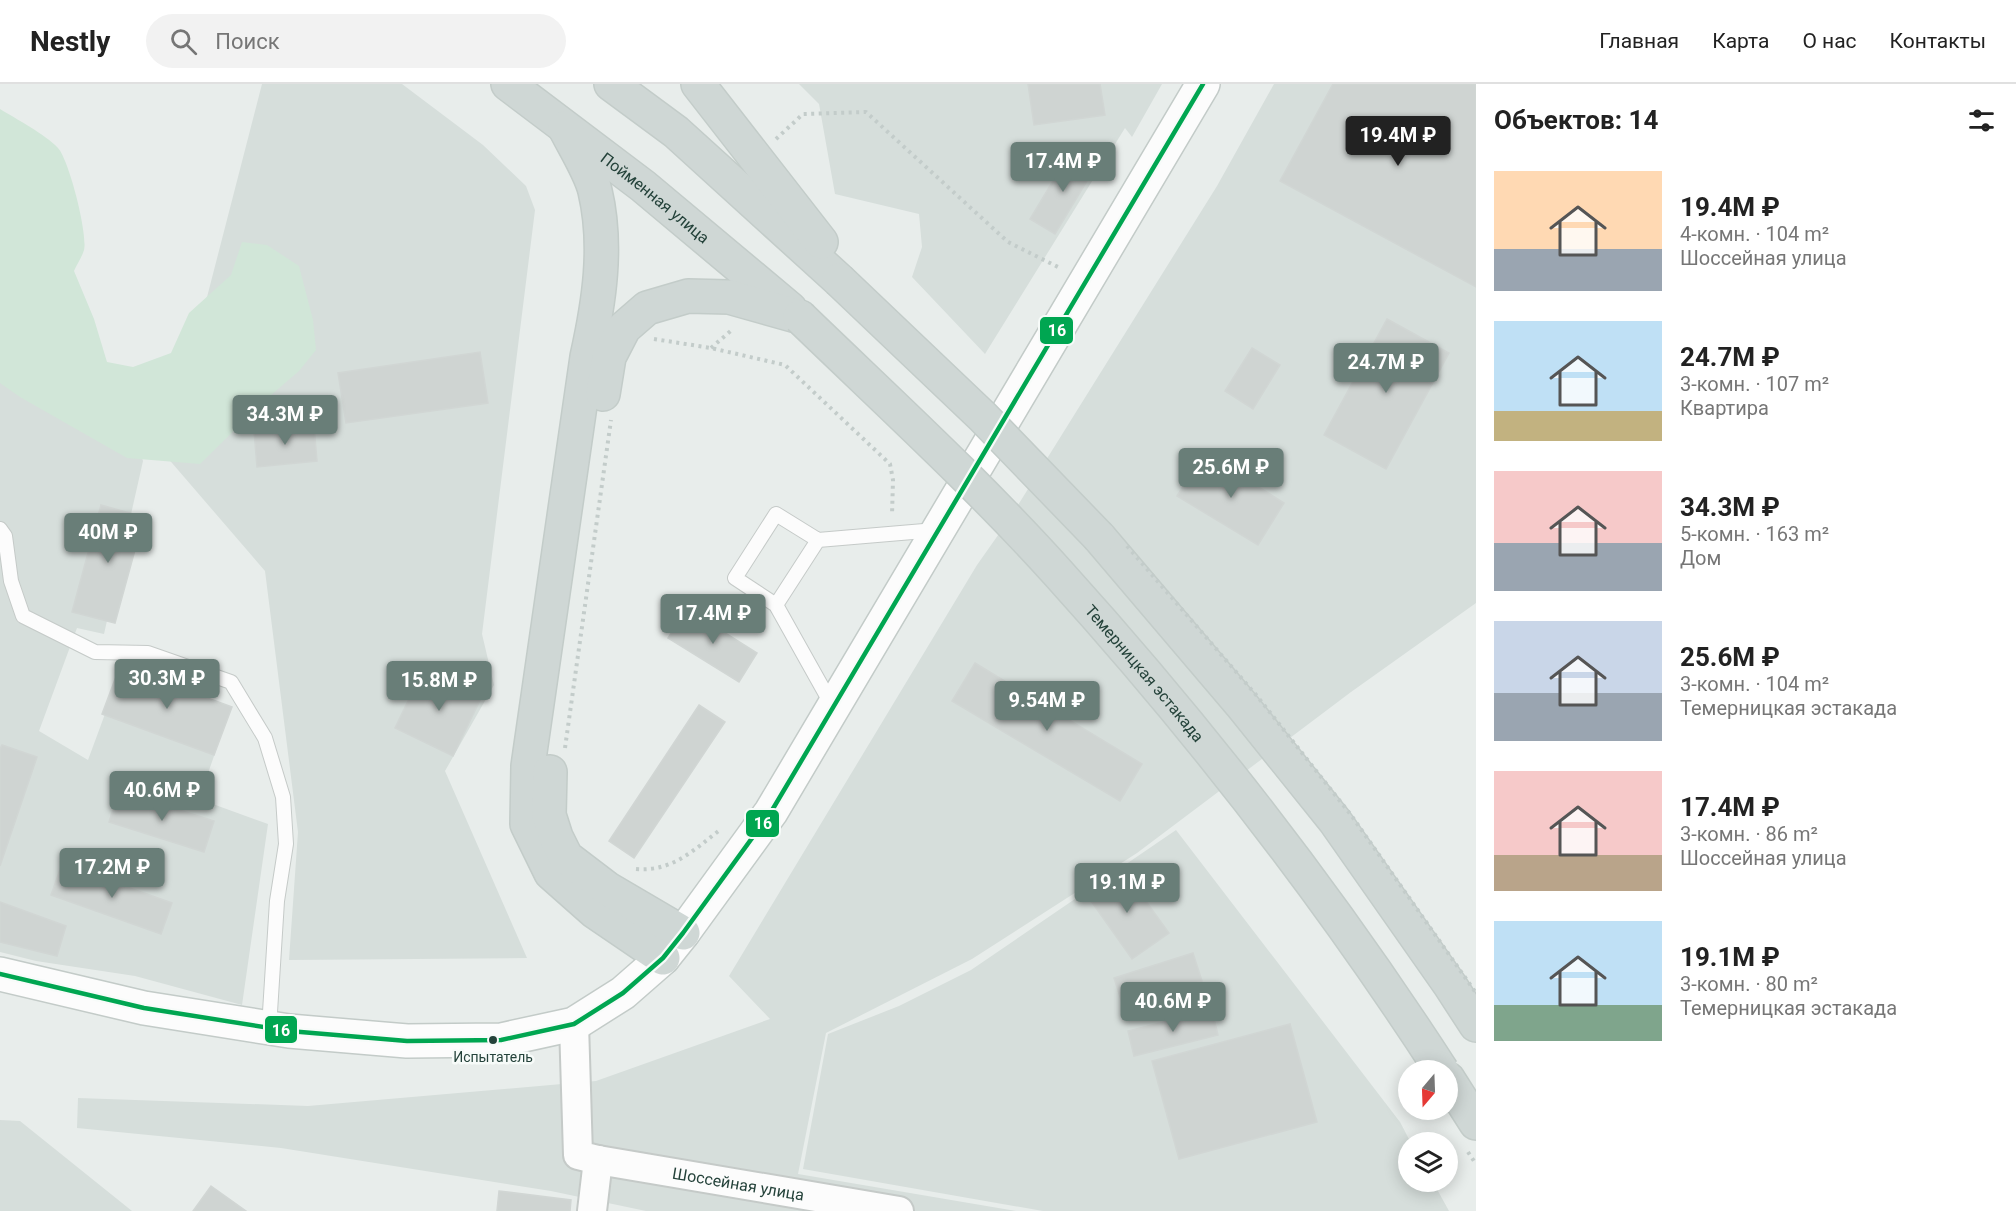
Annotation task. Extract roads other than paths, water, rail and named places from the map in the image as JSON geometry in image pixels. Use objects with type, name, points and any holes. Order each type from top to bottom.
[{"type":"main road","name":"Пойменная улица","points":[[508,84],[643,186],[800,317]]},
{"type":"main road","points":[[611,84],[676,132],[835,276],[991,426],[1099,537],[1241,704],[1335,821],[1444,975],[1476,1025]]},
{"type":"main road","points":[[698,84],[828,250],[835,276]]},
{"type":"main road","points":[[0,974],[144,1008],[269,1028],[407,1041],[501,1040],[574,1024],[623,993],[663,958],[771,812],[1203,84]]},
{"type":"main road","points":[[565,128],[595,190],[601,242],[599,303],[586,368],[528,766],[527,824],[551,873],[594,911],[663,958]]},
{"type":"main road","points":[[683,933],[608,889],[566,857],[555,837],[549,815],[550,761],[609,357],[624,328],[647,308],[688,296],[729,297],[800,317]]},
{"type":"main road","name":"Темерницкая эстакада","points":[[800,317],[946,456],[1058,573],[1201,740],[1292,854],[1435,1060]]},
{"type":"main road","points":[[1458,1095],[1476,1123]]},
{"type":"street","points":[[574,1024],[592,1211]]},
{"type":"street","name":"Шоссейная улица","points":[[588,1157],[899,1211]]},
{"type":"lane","points":[[834,708],[776,605],[735,578],[776,514],[818,540],[938,529]]},
{"type":"lane","points":[[0,529],[5,536],[11,580],[22,615],[94,652],[148,653],[231,682],[265,738],[283,797],[286,844],[278,901],[269,1028]]},
{"type":"lane","points":[[776,605],[818,540]]},
{"type":"place","name":"Испытатель","points":[[493,1040]]}]
